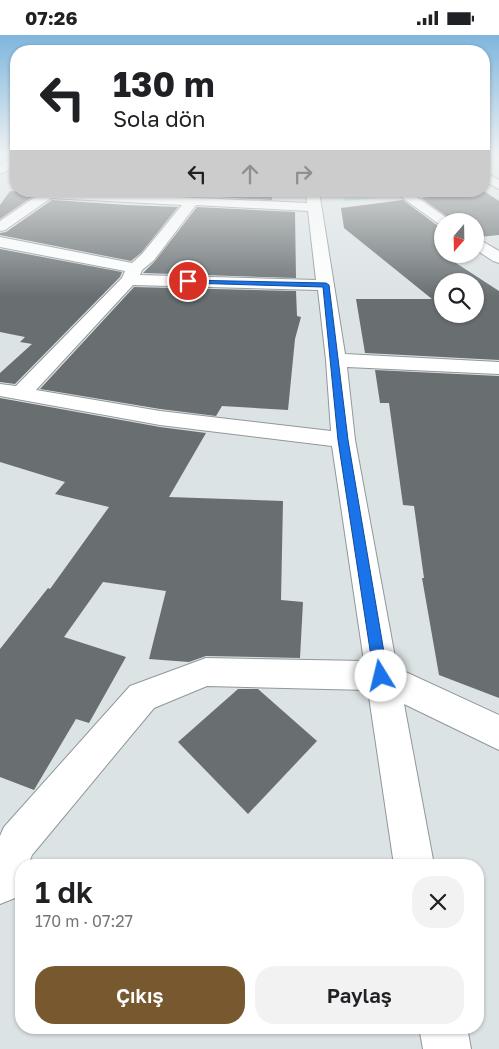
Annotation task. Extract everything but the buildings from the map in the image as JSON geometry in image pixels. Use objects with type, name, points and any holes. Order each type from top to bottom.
[{"type":"street","points":[[0,227],[37,202]]},
{"type":"street","points":[[10,392],[132,274],[148,257],[191,202]]},
{"type":"street","points":[[314,202],[336,360],[343,440],[413,859]]},
{"type":"street","points":[[416,202],[434,214]]},
{"type":"street","points":[[0,242],[132,274],[326,285]]},
{"type":"street","points":[[484,248],[499,258]]},
{"type":"street","points":[[336,360],[499,368]]},
{"type":"street","points":[[10,392],[160,418],[343,440]]},
{"type":"street","points":[[0,883],[9,836],[142,697],[206,672],[381,676],[499,733]]},
{"type":"street","points":[[444,1034],[447,1049]]},
{"type":"route","points":[[188,281],[326,285],[336,360],[343,440],[381,676]]}]
